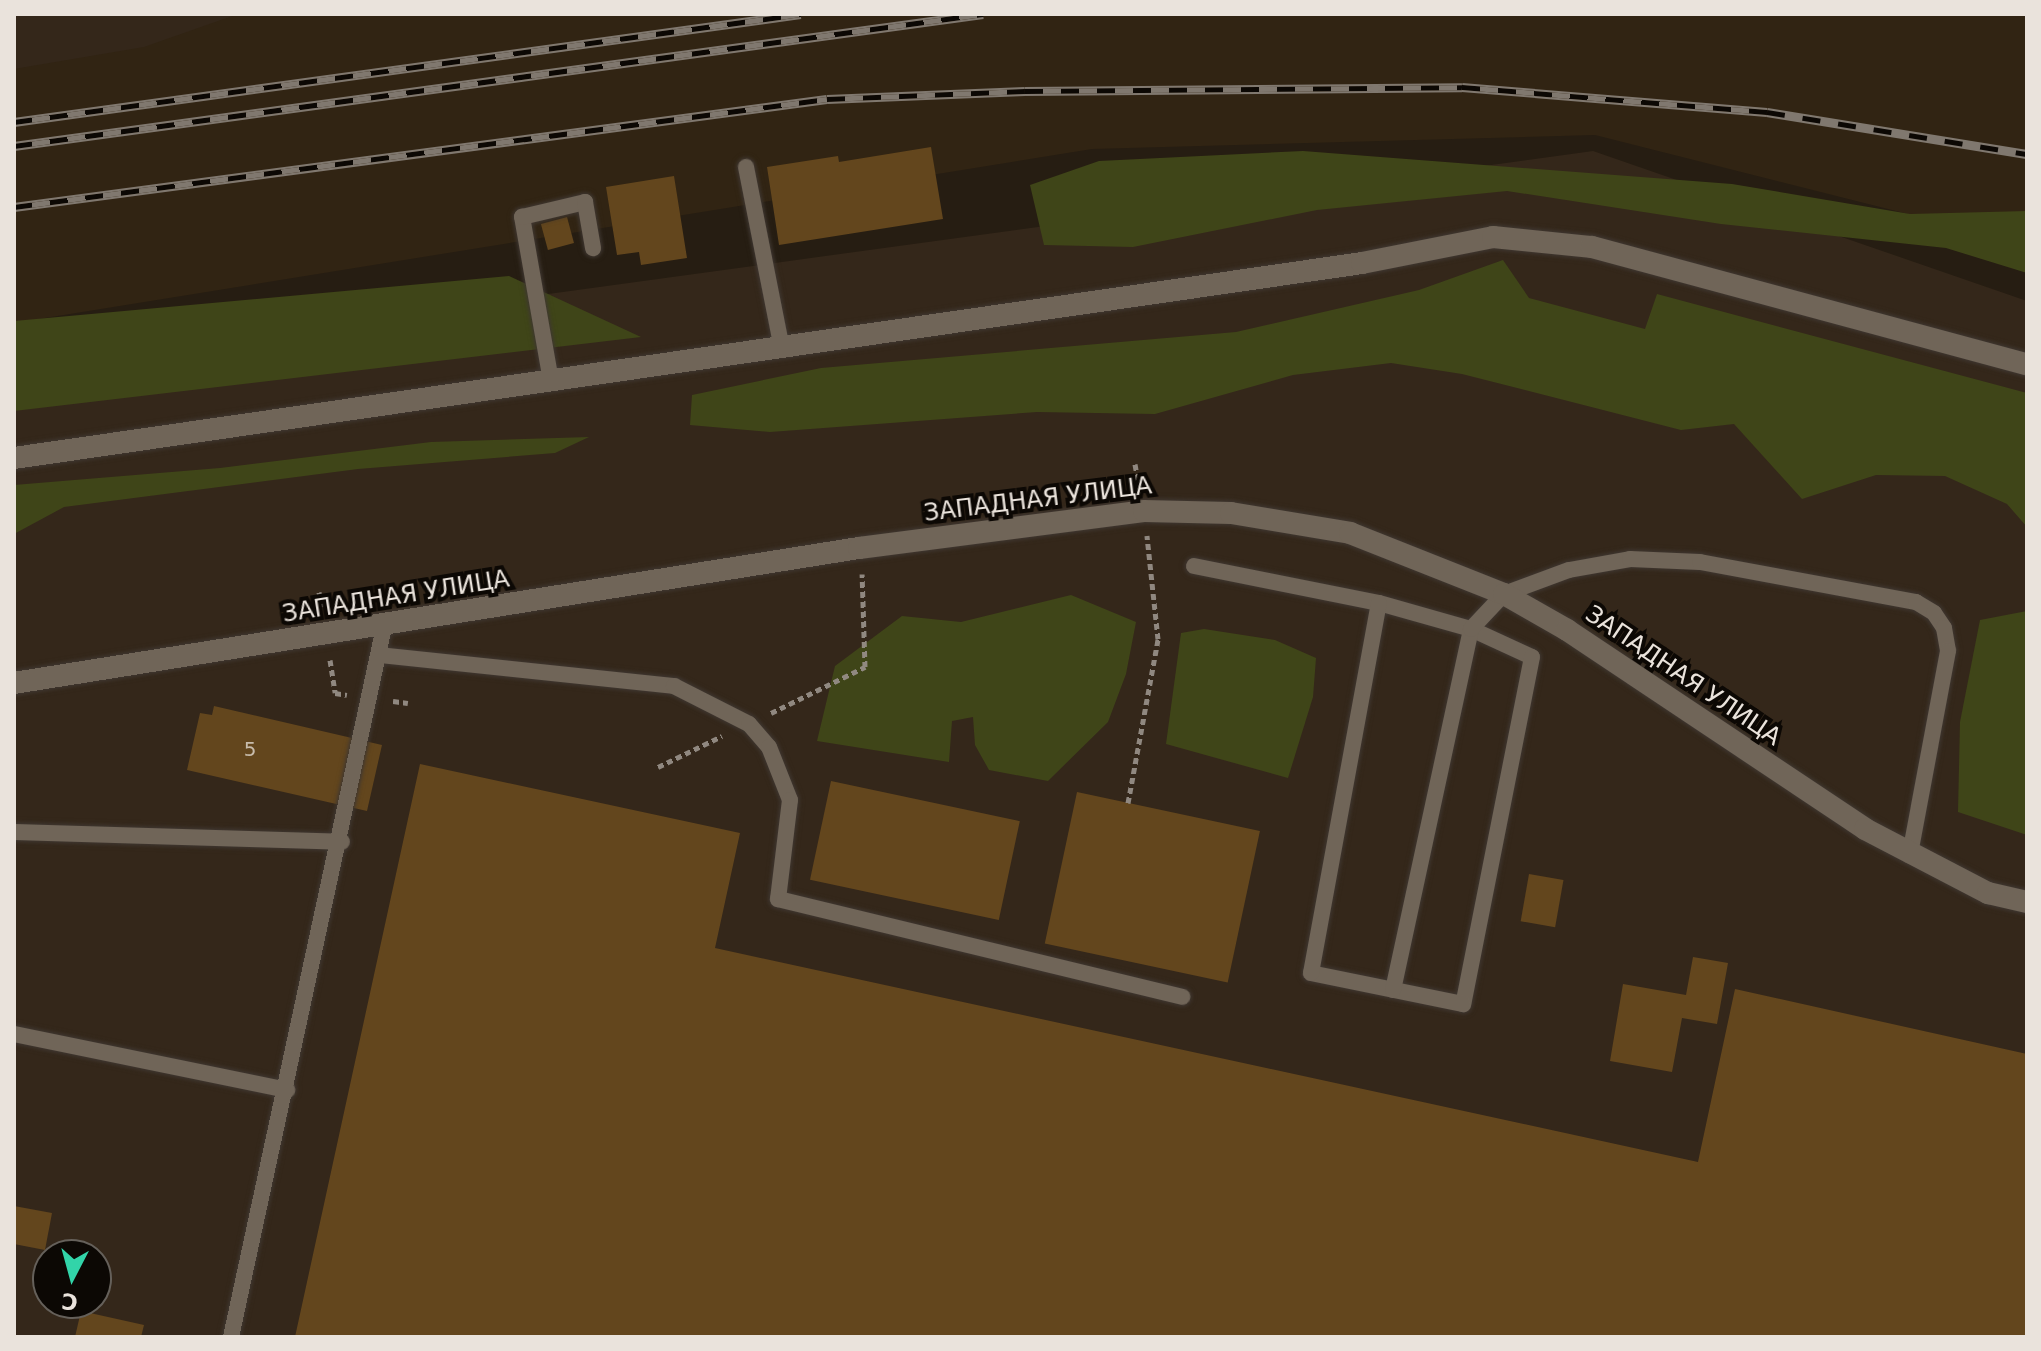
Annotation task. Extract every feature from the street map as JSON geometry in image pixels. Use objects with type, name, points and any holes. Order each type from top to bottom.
[{"type":"street","points":[[14,458],[1362,263],[1493,237],[1592,247],[2027,364]]},
{"type":"street","name":"ЗАПАДНАЯ УЛИЦА","points":[[14,683],[384,627],[859,548],[1144,511],[1231,513],[1350,533],[1504,594],[1567,630],[1910,855],[1988,893],[2027,902]]},
{"type":"lane","points":[[746,167],[782,348]]},
{"type":"lane","points":[[551,381],[522,217],[585,202],[593,248]]},
{"type":"lane","points":[[1393,990],[1471,629],[1504,594],[1569,570],[1630,559],[1700,562],[1916,602],[1934,613],[1944,628],[1948,651],[1910,855]]},
{"type":"lane","points":[[1194,566],[1379,603],[1471,629],[1532,657],[1463,1004],[1311,973],[1379,603]]},
{"type":"lane","points":[[231,1337],[342,842],[384,627]]},
{"type":"lane","points":[[379,655],[674,686],[749,724],[769,747],[790,800],[778,899],[1182,997]]},
{"type":"lane","points":[[14,832],[342,842]]},
{"type":"lane","points":[[14,1034],[287,1090]]},
{"type":"path","points":[[1128,803],[1158,639],[1144,511],[1135,464]]},
{"type":"path","points":[[658,767],[865,667],[859,548]]},
{"type":"path","points":[[319,592],[335,693],[408,703]]},
{"type":"shaded area","points":[[14,14],[2027,14],[2027,244],[1595,135],[1092,149],[14,323]]},
{"type":"shaded area","points":[[14,14],[238,14],[144,47],[14,69]]},
{"type":"shaded area","points":[[1593,151],[2027,301],[2027,1337],[14,1337],[14,367]]},
{"type":"green space","points":[[1303,151],[1732,184],[1910,214],[2027,211],[2027,273],[1946,248],[1721,224],[1507,191],[1317,210],[1133,247],[1044,245],[1030,185],[1099,161]]},
{"type":"green space","points":[[1503,260],[1529,298],[1645,329],[1657,294],[2027,393],[2027,527],[2007,504],[1945,476],[1876,475],[1802,499],[1734,424],[1681,430],[1462,374],[1391,363],[1293,375],[1155,414],[1037,412],[770,432],[690,425],[692,395],[821,368],[1236,332],[1419,290]]},
{"type":"green space","points":[[509,276],[641,337],[14,411],[14,321]]},
{"type":"green space","points":[[589,437],[555,453],[358,469],[64,507],[14,534],[14,485],[220,468],[431,442]]},
{"type":"green space","points":[[1071,595],[1136,622],[1126,674],[1108,722],[1048,781],[989,770],[975,745],[973,717],[952,721],[949,762],[817,741],[835,666],[902,616],[961,622]]},
{"type":"green space","points":[[2027,611],[2027,835],[1958,812],[1960,722],[1980,620]]},
{"type":"green space","points":[[1204,629],[1275,640],[1316,658],[1313,697],[1288,778],[1166,744],[1181,633]]},
{"type":"building","points":[[931,147],[943,219],[779,245],[767,167],[838,156],[839,162]]},
{"type":"building","points":[[674,176],[687,258],[641,265],[639,252],[617,255],[606,187]]},
{"type":"building","points":[[567,217],[574,243],[548,250],[541,224]]},
{"type":"building","points":[[214,706],[382,745],[367,811],[187,770],[200,713],[212,715]]},
{"type":"building","points":[[420,764],[740,833],[715,948],[1698,1162],[1735,989],[2027,1054],[2027,1337],[295,1337]]},
{"type":"building","points":[[831,781],[1020,821],[999,920],[810,880]]},
{"type":"building","points":[[1077,792],[1260,831],[1228,982],[1045,944]]},
{"type":"building","points":[[1529,874],[1563,880],[1555,927],[1521,921]]},
{"type":"building","points":[[1693,957],[1728,963],[1717,1024],[1682,1018],[1672,1072],[1610,1061],[1623,984],[1686,995]]},
{"type":"building","points":[[14,1206],[52,1213],[47,1239],[32,1239],[32,1247],[14,1244]]},
{"type":"building","points":[[112,1318],[144,1325],[141,1337],[75,1337],[79,1319]]},
{"type":"railway","points":[[14,122],[801,14]]},
{"type":"railway","points":[[14,146],[983,14]]},
{"type":"railway","points":[[14,207],[827,99],[1025,91],[1462,87],[1767,112],[2027,154]]}]
